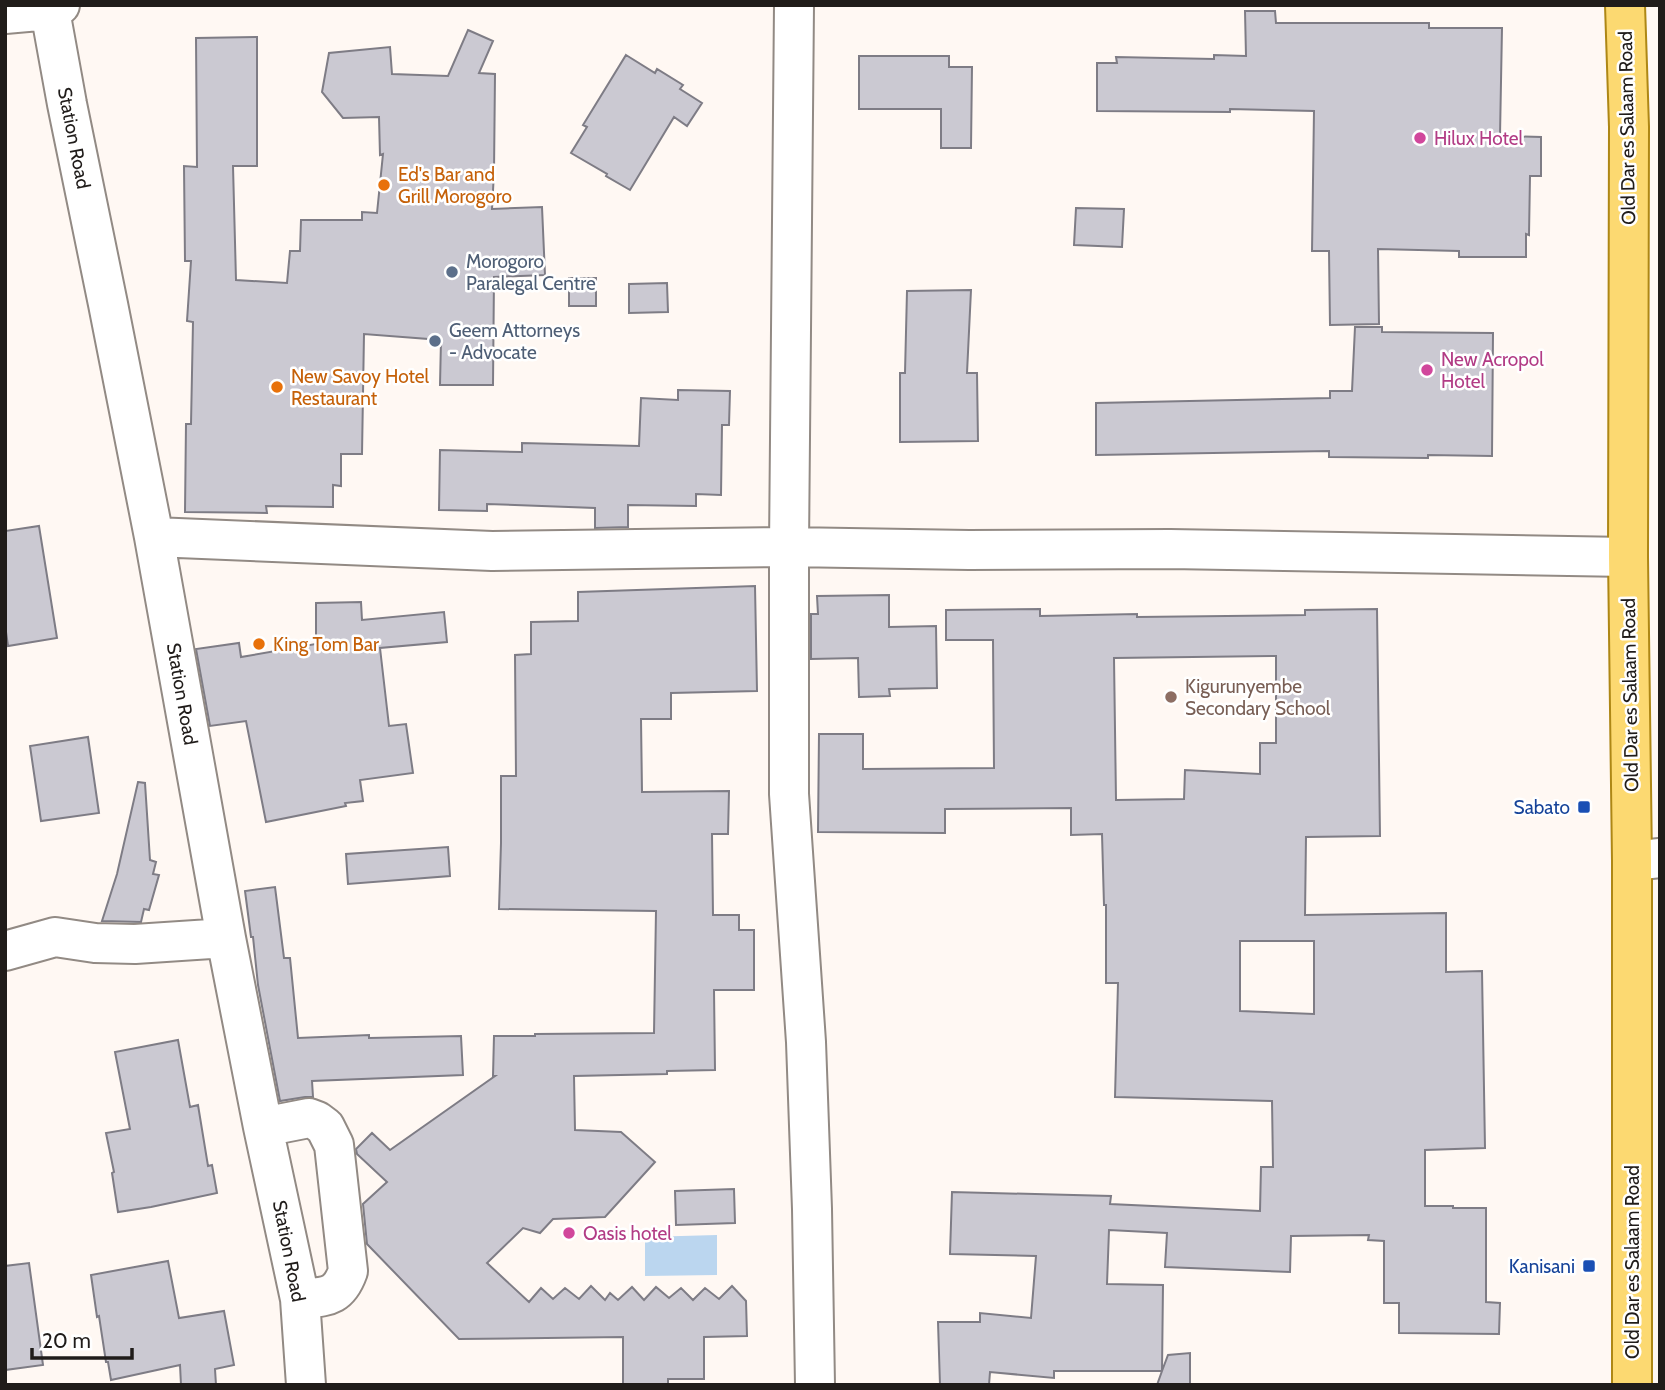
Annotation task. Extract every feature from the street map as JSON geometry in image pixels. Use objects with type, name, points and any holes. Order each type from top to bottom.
[{"type":"main road","name":"Old Dar es Salaam Road","points":[[1625,5],[1629,127],[1628,557],[1646,860],[1632,1385]]},
{"type":"street","points":[[794,5],[789,794],[806,1042],[812,1209],[814,1385]]},
{"type":"street","points":[[5,14],[53,7]]},
{"type":"street","name":"Station Road","points":[[53,7],[67,104],[154,537],[262,1127],[300,1299],[306,1385]]},
{"type":"street","points":[[154,537],[492,551],[789,547],[1170,549],[1628,557]]},
{"type":"street","points":[[5,951],[55,937],[95,943],[135,944],[226,938]]},
{"type":"street","points":[[262,1127],[309,1118],[325,1127],[334,1145],[348,1271],[344,1283],[331,1295],[300,1299]]},
{"type":"water","points":[[717,1235],[717,1275],[645,1276],[645,1237]]},
{"type":"building","points":[[1245,11],[1275,11],[1276,23],[1429,23],[1429,28],[1502,28],[1500,136],[1541,137],[1541,176],[1530,176],[1526,257],[1459,257],[1459,251],[1378,249],[1379,324],[1330,325],[1329,251],[1312,251],[1314,111],[1097,111],[1097,63],[1117,63],[1116,57],[1214,59],[1214,55],[1246,56]]},
{"type":"building","points":[[468,30],[493,41],[479,73],[495,74],[492,209],[542,207],[545,275],[494,277],[493,385],[440,385],[441,340],[364,334],[362,454],[341,454],[341,486],[333,485],[333,507],[266,506],[267,513],[185,512],[186,424],[191,424],[193,322],[187,321],[191,261],[185,261],[184,166],[197,167],[196,38],[257,37],[257,166],[233,166],[236,280],[287,283],[290,251],[300,251],[301,220],[362,220],[362,212],[377,213],[383,154],[380,155],[379,117],[343,118],[322,92],[329,53],[390,47],[392,74],[448,76]]},
{"type":"building","points":[[626,55],[655,73],[657,69],[683,85],[680,89],[702,103],[687,126],[674,117],[630,190],[571,153],[587,127],[583,125]]},
{"type":"building","points":[[859,56],[949,56],[949,67],[972,67],[971,148],[941,148],[941,109],[859,109]]},
{"type":"building","points":[[1076,208],[1124,209],[1122,247],[1074,245]]},
{"type":"building","points":[[569,278],[596,278],[596,306],[569,306]]},
{"type":"building","points":[[667,283],[668,312],[629,313],[629,284]]},
{"type":"building","points":[[971,290],[967,373],[977,373],[978,441],[900,442],[900,373],[905,373],[907,291]]},
{"type":"building","points":[[1355,327],[1382,327],[1382,332],[1493,333],[1492,456],[1329,457],[1329,451],[1096,455],[1096,403],[1330,398],[1330,391],[1352,391]]},
{"type":"building","points":[[678,390],[730,391],[729,425],[722,425],[721,495],[696,494],[696,506],[628,505],[628,527],[595,528],[595,508],[487,504],[487,511],[439,510],[440,450],[522,452],[522,443],[639,446],[641,398],[678,400]]},
{"type":"building","points":[[39,526],[57,638],[8,646],[5,625],[5,531]]},
{"type":"building","points":[[755,586],[757,691],[671,693],[671,719],[641,719],[642,792],[729,791],[728,834],[712,834],[713,915],[739,915],[739,930],[754,930],[754,990],[714,990],[715,1070],[574,1076],[575,1130],[621,1132],[655,1162],[605,1217],[553,1219],[540,1233],[523,1228],[487,1263],[529,1302],[541,1288],[553,1299],[565,1288],[579,1299],[591,1286],[605,1300],[610,1293],[618,1300],[632,1287],[644,1300],[656,1287],[669,1298],[681,1288],[693,1300],[705,1288],[719,1299],[732,1286],[746,1301],[747,1336],[704,1337],[704,1379],[668,1379],[668,1385],[623,1385],[623,1337],[459,1339],[367,1244],[363,1204],[387,1182],[357,1154],[356,1149],[372,1133],[390,1150],[495,1076],[494,1036],[654,1033],[656,911],[499,909],[501,776],[516,776],[515,655],[531,654],[531,622],[578,621],[578,592]]},
{"type":"building","points":[[889,595],[889,627],[936,626],[937,688],[889,689],[890,696],[859,697],[858,658],[811,659],[811,614],[818,614],[817,596]]},
{"type":"building","points":[[361,602],[362,620],[444,612],[447,642],[380,648],[389,726],[406,724],[413,773],[360,780],[363,801],[266,822],[246,721],[210,726],[196,649],[239,643],[241,657],[316,644],[316,603]]},
{"type":"building","points":[[1040,609],[1040,616],[1137,614],[1137,617],[1305,615],[1305,610],[1377,609],[1380,836],[1306,837],[1305,915],[1446,913],[1446,972],[1482,971],[1485,1148],[1425,1150],[1425,1206],[1486,1208],[1486,1302],[1500,1303],[1499,1334],[1399,1333],[1399,1303],[1384,1303],[1384,1241],[1368,1240],[1369,1235],[1291,1236],[1290,1272],[1165,1267],[1167,1233],[1109,1230],[1107,1284],[1163,1285],[1162,1371],[1054,1371],[1054,1378],[990,1372],[989,1385],[940,1385],[938,1322],[980,1322],[980,1313],[1031,1318],[1036,1256],[950,1254],[952,1192],[1111,1196],[1110,1204],[1260,1211],[1261,1167],[1273,1167],[1272,1101],[1115,1097],[1118,983],[1106,983],[1102,834],[1071,835],[1071,808],[945,809],[945,833],[818,832],[819,734],[863,734],[863,769],[994,768],[993,640],[946,640],[946,610]],"holes":[[[1276,656],[1276,743],[1260,743],[1260,774],[1185,770],[1184,799],[1116,800],[1114,658]],[[1240,941],[1314,941],[1314,1014],[1240,1011]]]},
{"type":"building","points":[[88,737],[99,813],[41,821],[30,746]]},
{"type":"building","points":[[138,782],[145,783],[150,860],[156,862],[153,874],[159,875],[149,910],[144,909],[141,922],[102,921],[117,874]]},
{"type":"building","points":[[448,847],[450,876],[348,884],[346,854]]},
{"type":"building","points":[[275,887],[284,958],[290,958],[298,1038],[369,1035],[369,1038],[461,1036],[463,1075],[312,1081],[313,1097],[280,1101],[258,985],[245,891]]},
{"type":"building","points":[[178,1040],[190,1107],[198,1105],[208,1166],[212,1165],[217,1193],[118,1212],[106,1133],[130,1129],[115,1052]]},
{"type":"building","points":[[734,1189],[735,1223],[676,1225],[675,1191]]},
{"type":"building","points":[[168,1261],[179,1318],[224,1311],[234,1365],[215,1369],[216,1385],[181,1385],[180,1365],[111,1380],[91,1275]]},
{"type":"building","points":[[29,1263],[43,1365],[5,1370],[5,1266]]},
{"type":"building","points":[[1190,1353],[1190,1385],[1157,1385],[1168,1355]]},
{"type":"place","name":"Hilux Hotel","points":[[1420,138]]},
{"type":"place","name":"Ed's Bar and Grill Morogoro","points":[[384,185]]},
{"type":"place","name":"Morogoro Paralegal Centre","points":[[452,272]]},
{"type":"place","name":"Geem Attorneys - Advocate","points":[[435,341]]},
{"type":"place","name":"New Acropol Hotel","points":[[1427,370]]},
{"type":"place","name":"New Savoy Hotel Restaurant","points":[[277,387]]},
{"type":"place","name":"King Tom Bar","points":[[259,644]]},
{"type":"place","name":"Kigurunyembe Secondary School","points":[[1171,697]]},
{"type":"place","name":"Sabato","points":[[1584,807]]},
{"type":"place","name":"Oasis hotel","points":[[569,1233]]},
{"type":"place","name":"Kanisani","points":[[1589,1266]]}]
